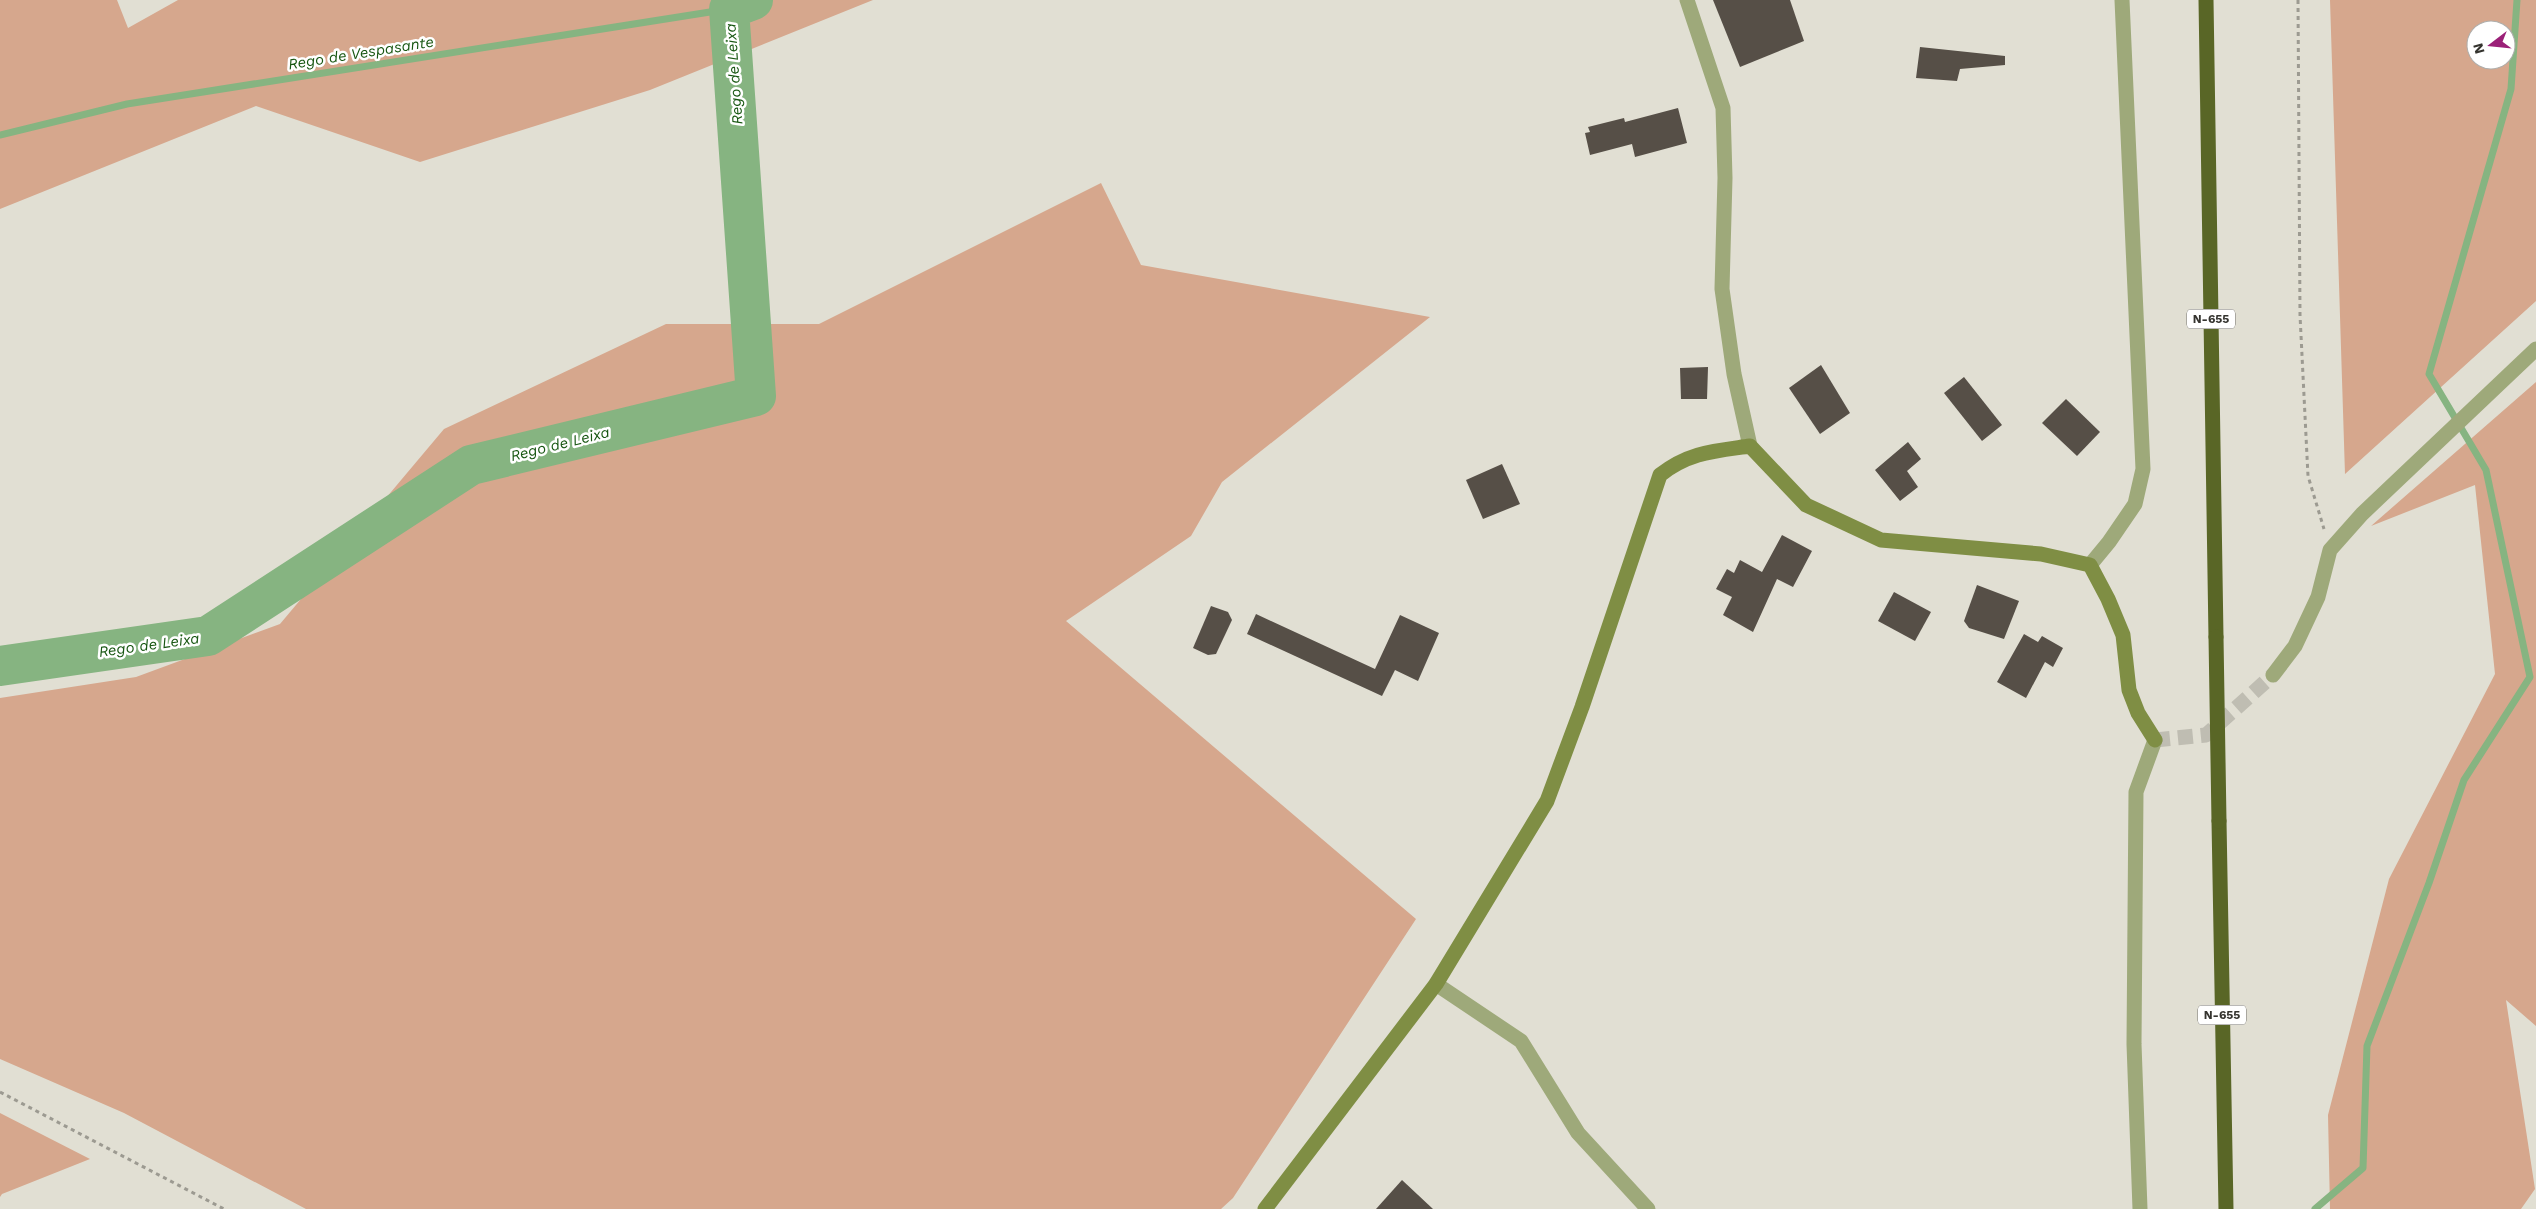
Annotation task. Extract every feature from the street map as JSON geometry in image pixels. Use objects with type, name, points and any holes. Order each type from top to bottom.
[{"type":"highway","name":"N-655","points":[[2206,0],[2226,1209]]},
{"type":"street","points":[[1687,0],[1723,108],[1725,178],[1722,288],[1734,374],[1750,446],[1806,505],[1881,540],[2041,554],[2090,565],[2108,599],[2122,634],[2129,690],[2138,713],[2155,740],[2136,792],[2134,1044],[2140,1209]]},
{"type":"street","points":[[2090,565],[2109,542],[2135,504],[2143,468],[2122,0]]},
{"type":"street","points":[[2273,675],[2295,646],[2318,597],[2330,550],[2362,514],[2536,349]]},
{"type":"street","points":[[1265,1209],[1436,984],[1547,801],[1582,707],[1660,475],[1676,462],[1703,452],[1750,446]]},
{"type":"street","points":[[1436,984],[1521,1041],[1578,1134],[1648,1209]]},
{"type":"path","points":[[2298,0],[2300,315],[2308,476],[2330,550]]},
{"type":"path","points":[[0,1092],[224,1209]]},
{"type":"shaded area","points":[[0,0],[117,0],[128,28],[178,0],[873,0],[650,90],[420,162],[256,106],[0,209]]},
{"type":"shaded area","points":[[2330,0],[2536,0],[2536,301],[2345,474]]},
{"type":"shaded area","points":[[1101,183],[1141,265],[1430,317],[1222,482],[1191,536],[1066,621],[1416,919],[1233,1198],[1221,1209],[306,1209],[124,1113],[0,1059],[0,698],[136,677],[280,624],[444,429],[666,324],[819,324]]},
{"type":"shaded area","points":[[2536,382],[2536,1026],[2506,1000],[2535,1189],[2521,1209],[2330,1209],[2328,1115],[2389,879],[2495,674],[2475,485],[2371,526]]},
{"type":"shaded area","points":[[0,1113],[90,1159],[2,1194],[0,1197]]},
{"type":"building","points":[[1713,0],[1790,0],[1804,41],[1740,67]]},
{"type":"building","points":[[1920,47],[2005,56],[2005,65],[1960,69],[1957,81],[1916,78]]},
{"type":"building","points":[[1678,108],[1687,143],[1635,157],[1632,144],[1590,155],[1585,133],[1590,132],[1588,127],[1624,118],[1625,122]]},
{"type":"building","points":[[1821,365],[1850,413],[1820,434],[1789,388]]},
{"type":"building","points":[[1708,367],[1707,399],[1681,399],[1680,368]]},
{"type":"building","points":[[1964,377],[2002,425],[1982,441],[1944,393]]},
{"type":"building","points":[[2066,399],[2100,432],[2077,456],[2042,423]]},
{"type":"building","points":[[1908,442],[1921,459],[1907,471],[1918,487],[1900,501],[1875,470]]},
{"type":"building","points":[[1502,464],[1520,504],[1483,519],[1466,480]]},
{"type":"building","points":[[1782,535],[1812,551],[1793,587],[1777,579],[1753,632],[1723,615],[1732,597],[1716,589],[1727,569],[1734,573],[1740,560],[1762,572]]},
{"type":"building","points":[[1977,585],[2019,601],[2004,639],[1969,628],[1964,621]]},
{"type":"building","points":[[1894,592],[1931,612],[1915,641],[1878,621]]},
{"type":"building","points":[[1211,606],[1228,612],[1232,620],[1216,654],[1208,655],[1193,648]]},
{"type":"building","points":[[1256,614],[1375,669],[1400,615],[1439,633],[1418,681],[1395,670],[1382,696],[1247,634]]},
{"type":"building","points":[[2024,634],[2038,642],[2042,636],[2063,648],[2053,667],[2045,662],[2026,698],[1997,682]]},
{"type":"building","points":[[1402,1180],[1433,1209],[1376,1209]]},
{"type":"waterway","name":"Rego de Leixa","points":[[0,666],[208,636],[471,465],[756,396],[729,9],[753,0]]},
{"type":"waterway","points":[[2315,1209],[2363,1168],[2367,1046],[2429,883],[2464,780],[2530,677],[2486,470],[2429,374],[2511,89],[2517,0]]},
{"type":"waterway","name":"Rego de Vespasante","points":[[0,135],[127,104],[729,9]]},
{"type":"tunnel","points":[[2155,740],[2206,735],[2273,675]]}]
